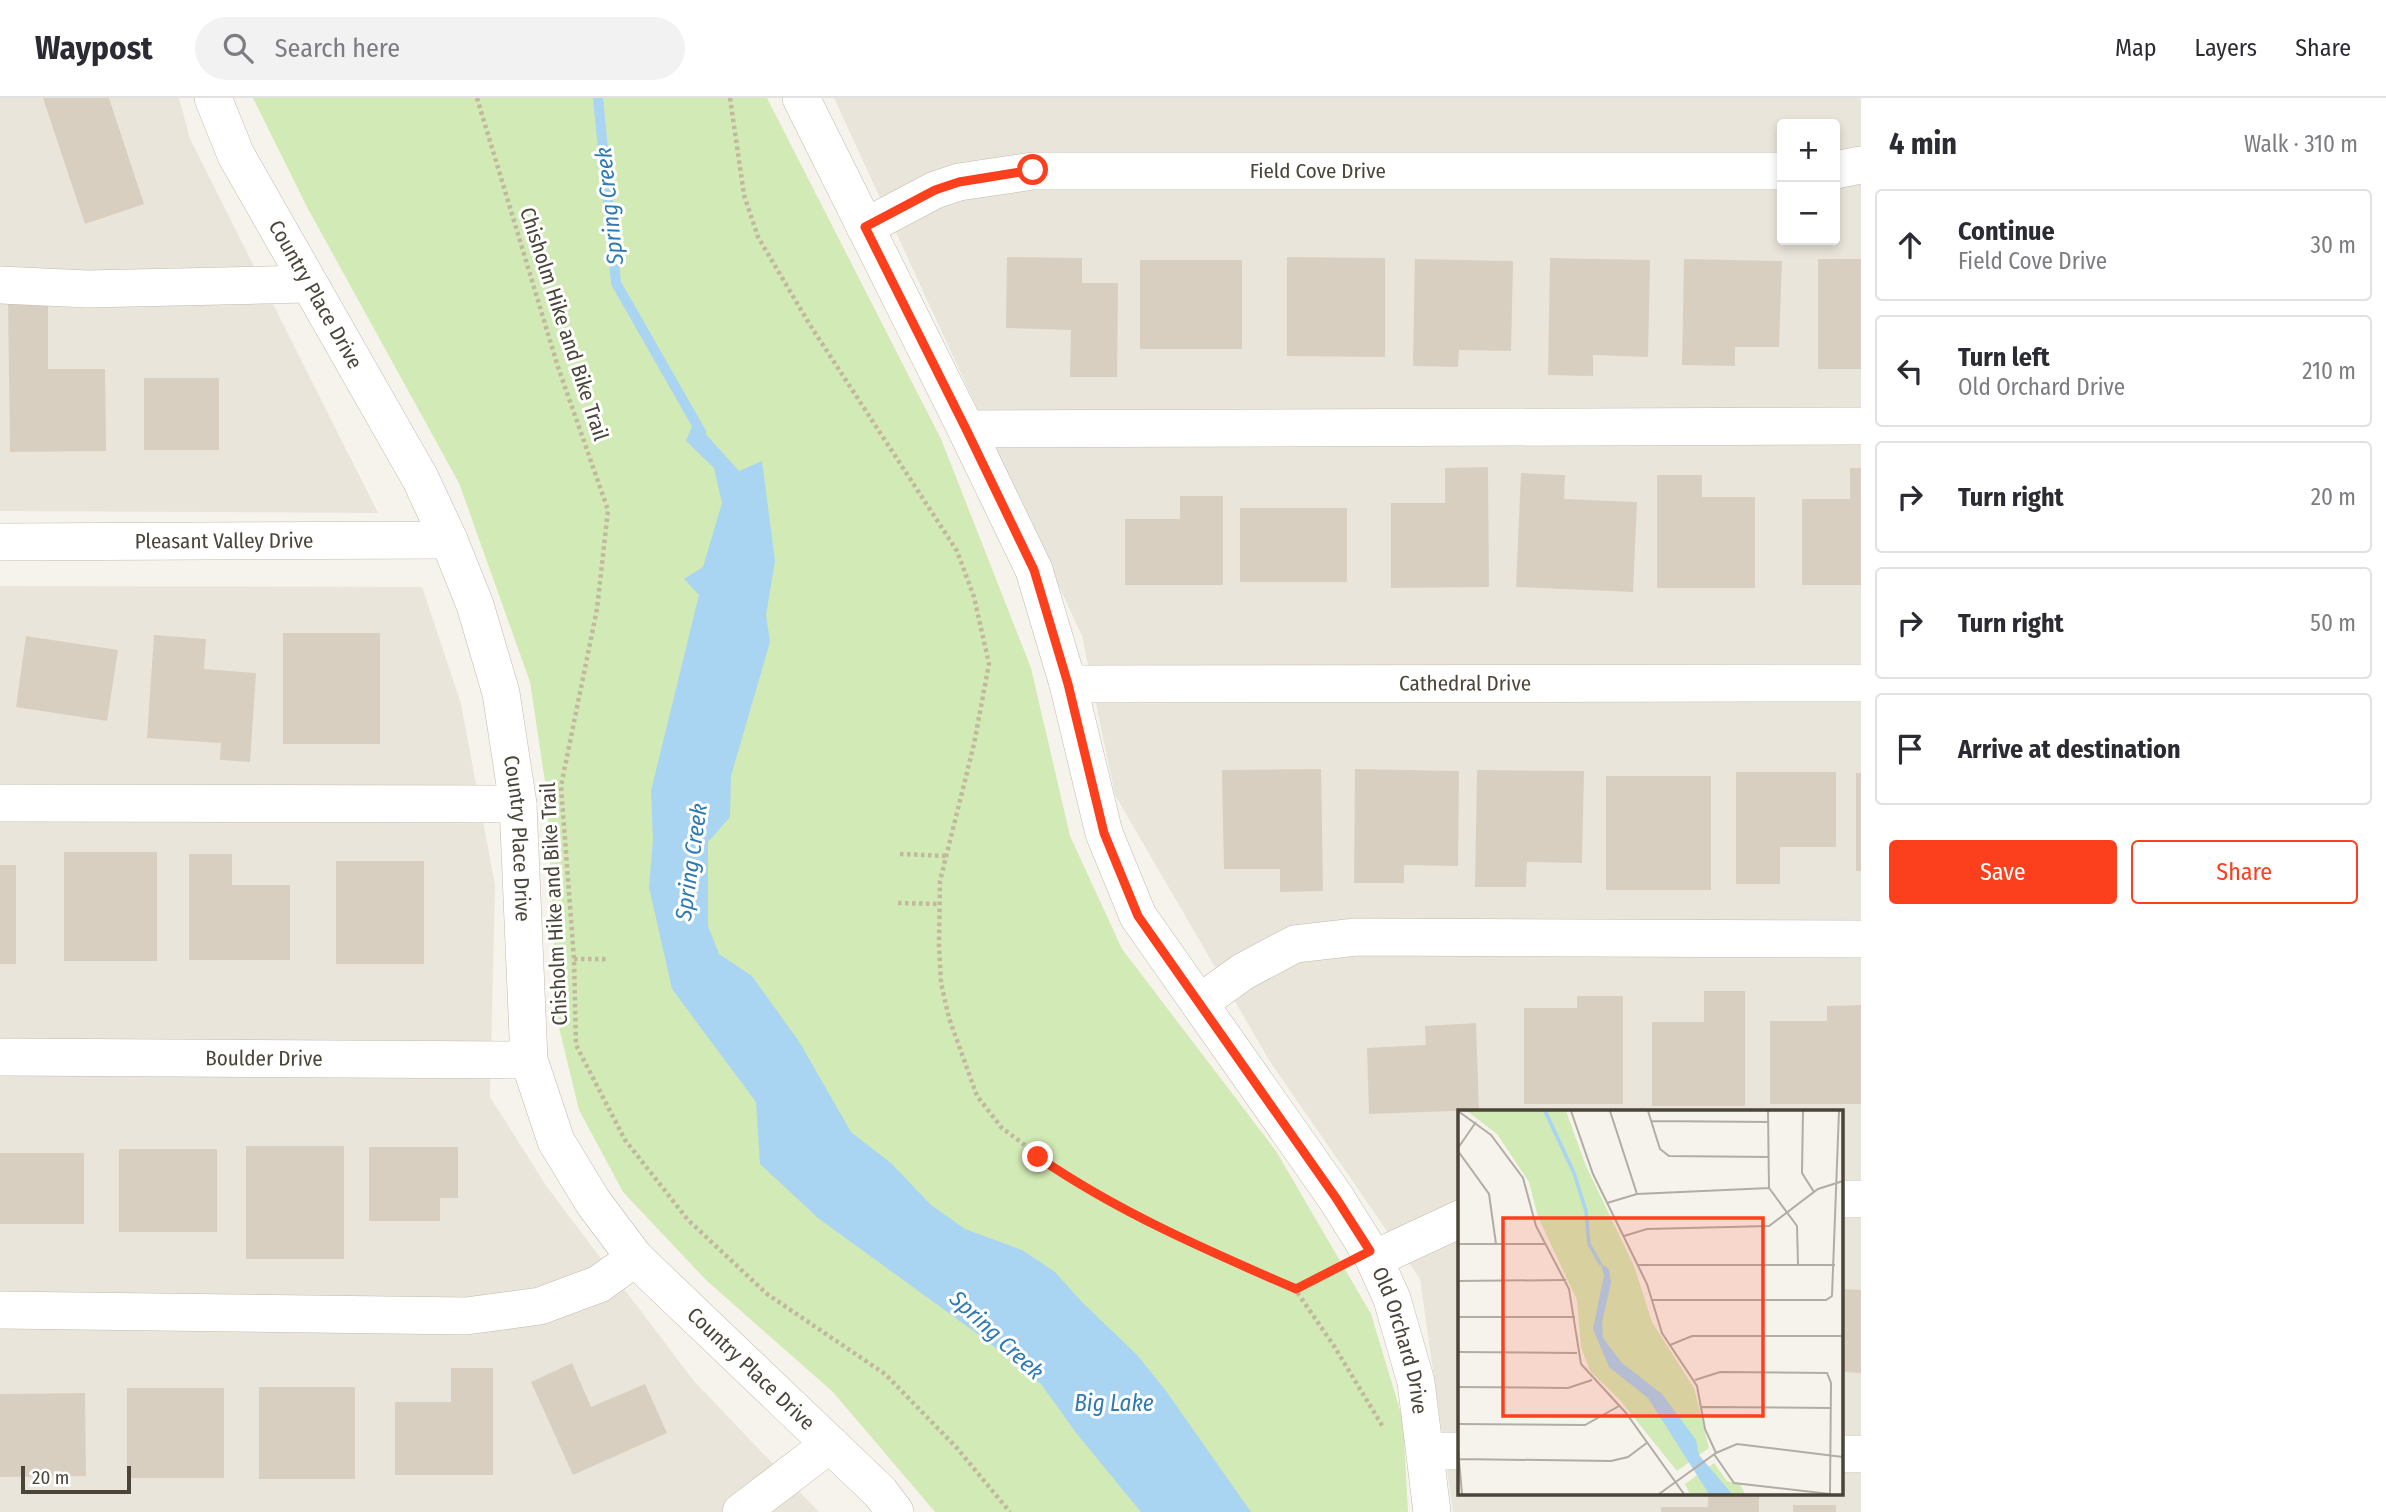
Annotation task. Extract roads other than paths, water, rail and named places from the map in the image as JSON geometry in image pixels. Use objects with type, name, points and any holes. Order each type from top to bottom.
[{"type":"street","name":"Country Place Drive","points":[[213,98],[236,155],[420,478],[475,605],[501,693],[518,804],[529,1060],[556,1141],[593,1202],[635,1258],[830,1444],[880,1493],[895,1512]]},
{"type":"street","name":"Old Orchard Drive","points":[[801,98],[1034,570],[1068,684],[1104,833],[1138,916],[1336,1198],[1372,1255],[1392,1299],[1416,1382],[1443,1451],[1432,1512]]},
{"type":"street","points":[[1840,169],[1861,165]]},
{"type":"street","name":"Field Cove Drive","points":[[865,227],[935,190],[959,182],[1033,170],[1777,170]]},
{"type":"street","points":[[0,285],[87,289],[308,284]]},
{"type":"street","points":[[966,429],[1861,426]]},
{"type":"street","name":"Pleasant Valley Drive","points":[[0,542],[449,540]]},
{"type":"street","name":"Cathedral Drive","points":[[1068,684],[1861,683]]},
{"type":"street","points":[[0,803],[518,804]]},
{"type":"street","points":[[1199,1003],[1244,971],[1296,944],[1356,937],[1861,939]]},
{"type":"street","name":"Boulder Drive","points":[[0,1057],[529,1060]]},
{"type":"street","points":[[1843,1199],[1861,1199]]},
{"type":"street","points":[[1372,1255],[1458,1220]]},
{"type":"street","points":[[0,1310],[466,1316],[540,1306],[599,1284],[635,1258]]},
{"type":"street","points":[[741,1512],[830,1444]]},
{"type":"street","points":[[1843,1454],[1861,1454]]},
{"type":"water","name":"Big Lake","points":[[694,421],[739,471],[762,461],[775,561],[766,615],[770,642],[731,776],[730,817],[708,842],[708,926],[719,954],[752,976],[800,1043],[851,1132],[892,1164],[931,1205],[965,1229],[1022,1250],[1055,1272],[1138,1356],[1166,1391],[1251,1512],[1141,1512],[1077,1434],[1041,1384],[979,1335],[818,1218],[760,1164],[756,1102],[672,989],[649,887],[653,840],[651,791],[699,595],[684,579],[703,567],[722,503],[714,468],[686,441]]},
{"type":"waterway","name":"Spring Creek","points":[[598,98],[616,283],[701,432]]}]
